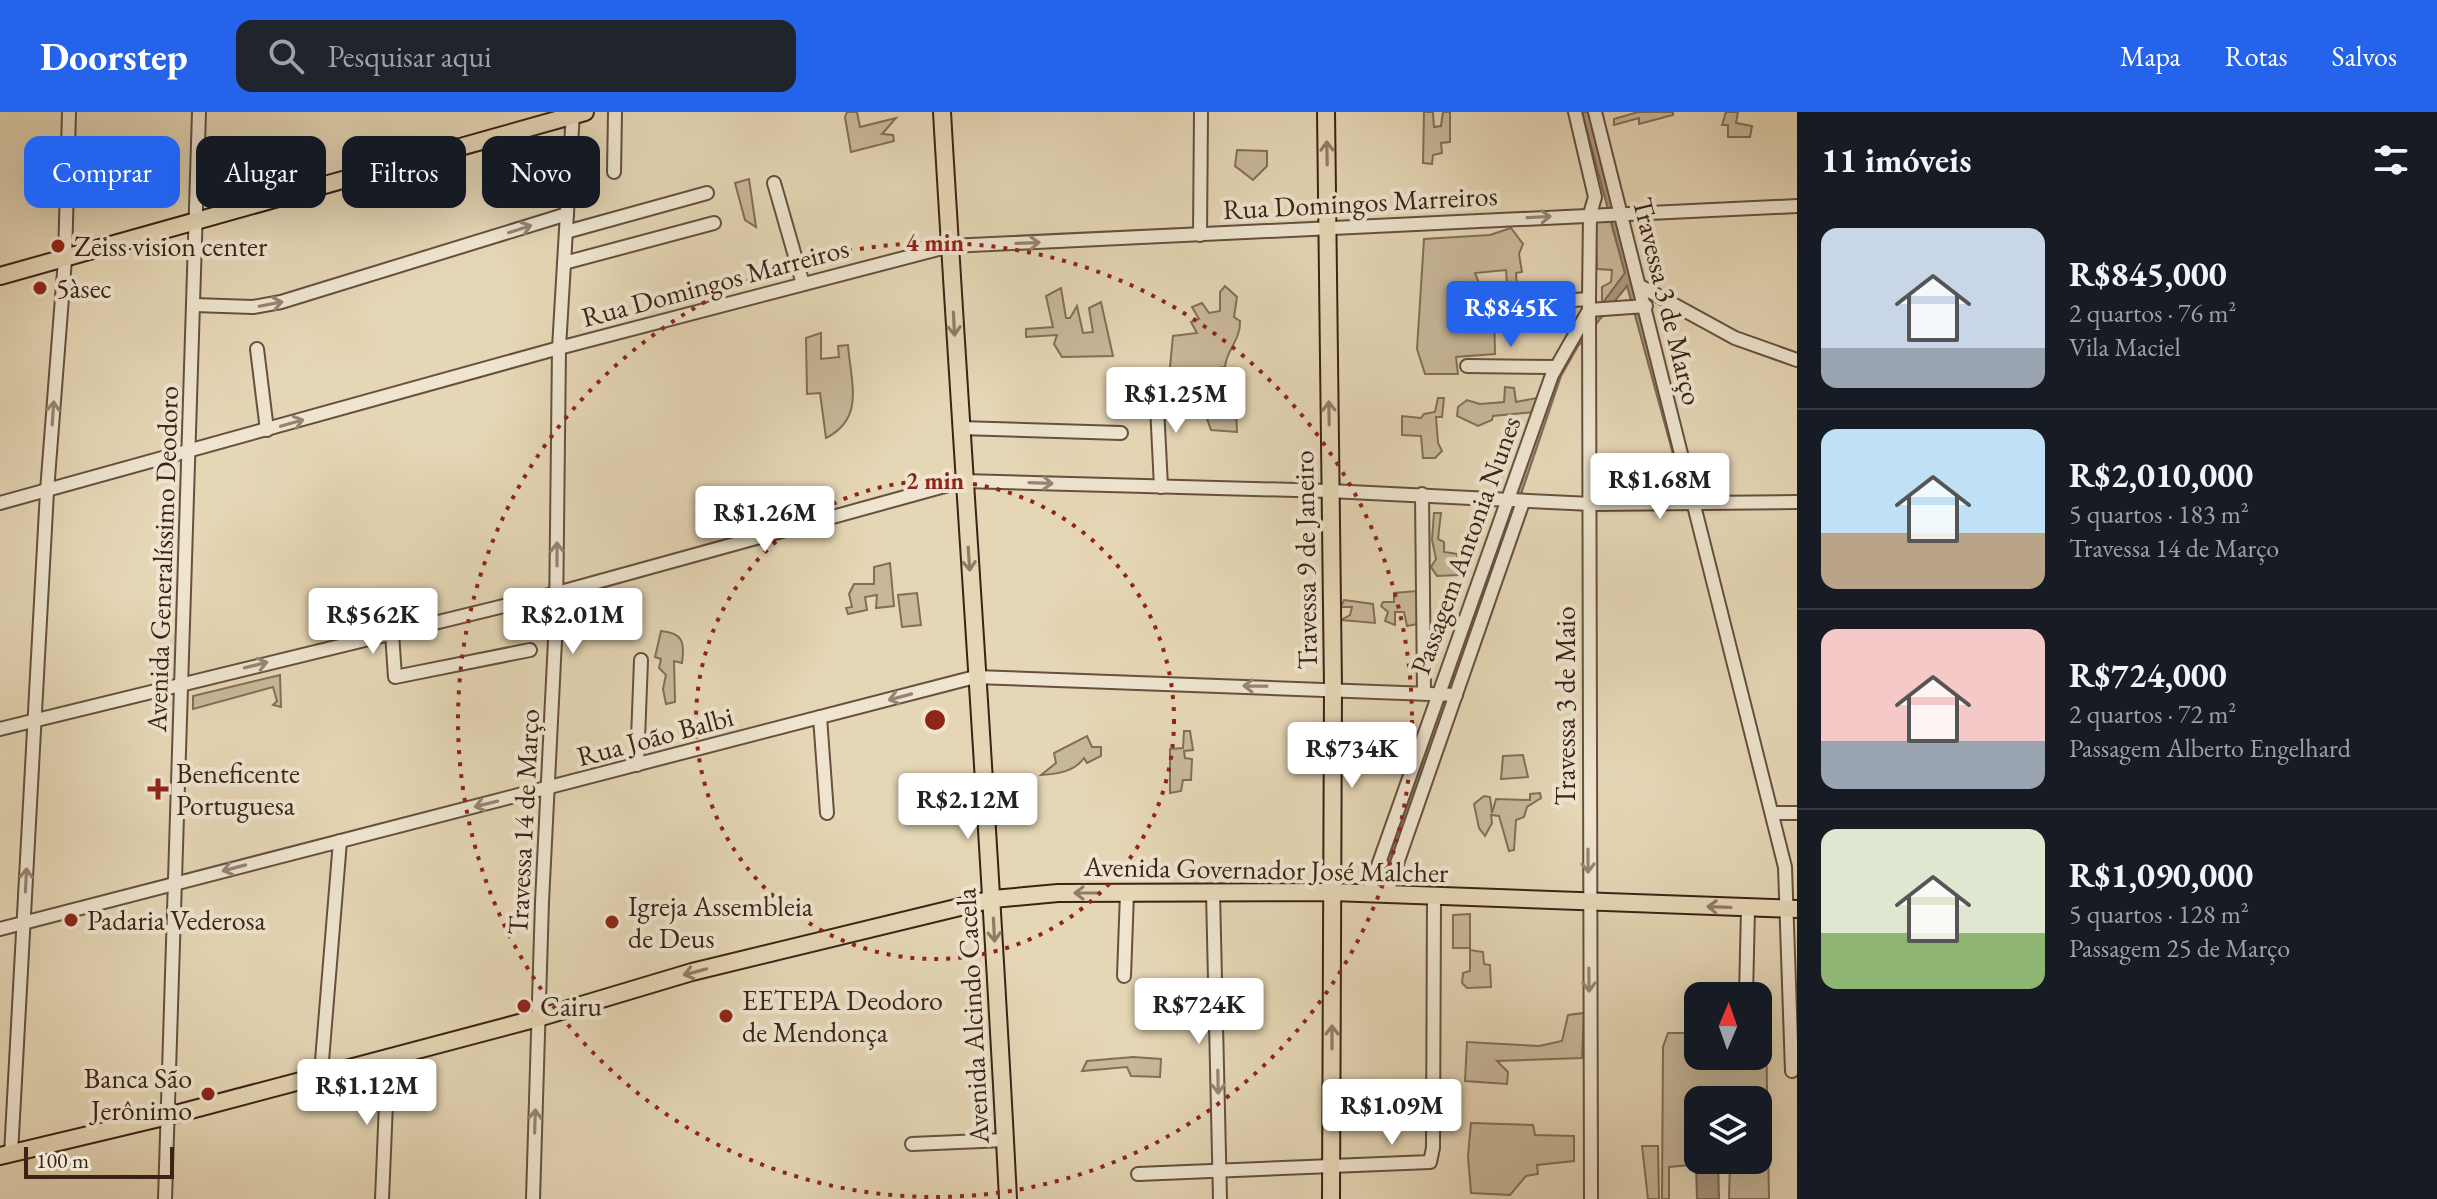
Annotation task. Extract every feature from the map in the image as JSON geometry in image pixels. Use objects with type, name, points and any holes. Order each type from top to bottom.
[{"type":"main road","name":"Avenida Alcindo Cacela","points":[[942,112],[975,677],[993,899],[1008,1199]]},
{"type":"main road","name":"Travessa 9 de Janeiro","points":[[1326,112],[1333,688],[1331,1199]]},
{"type":"main road","points":[[0,276],[577,113]]},
{"type":"main road","name":"Avenida Governador José Malcher","points":[[6,1155],[168,1116],[538,1018],[692,972],[993,899],[1058,893],[1332,892],[1792,909]]},
{"type":"street","points":[[6,1155],[24,922],[47,491],[65,259],[69,112]]},
{"type":"street","name":"Avenida Generalíssimo Deodoro","points":[[165,1199],[199,112]]},
{"type":"street","points":[[614,172],[615,112]]},
{"type":"street","points":[[1200,235],[1201,112]]},
{"type":"street","name":"Travessa 3 de Março","points":[[1575,112],[1595,197],[1592,214]]},
{"type":"street","name":"Travessa 3 de Março","points":[[1595,112],[1640,286],[1640,306],[1785,867],[1792,909],[1792,1071]]},
{"type":"street","name":"Travessa 14 de Março","points":[[533,1199],[557,593],[559,348],[577,113]]},
{"type":"street","points":[[774,183],[803,284]]},
{"type":"street","points":[[566,232],[707,193]]},
{"type":"street","name":"Rua Domingos Marreiros","points":[[0,503],[559,348],[950,246],[1797,206]]},
{"type":"street","points":[[194,305],[253,307],[281,302],[567,214]]},
{"type":"street","name":"Travessa 3 de Maio","points":[[1591,1199],[1588,902],[1589,348],[1594,309],[1592,214]]},
{"type":"street","points":[[564,263],[714,223]]},
{"type":"street","points":[[1640,286],[1735,338],[1797,360]]},
{"type":"street","points":[[1483,306],[1594,309],[1640,306]]},
{"type":"street","name":"Passagem Antonia Nunes","points":[[1368,894],[1443,694],[1506,500],[1556,367],[1594,309]]},
{"type":"street","points":[[257,349],[267,430]]},
{"type":"street","points":[[1467,366],[1556,367]]},
{"type":"street","points":[[1156,386],[1161,487]]},
{"type":"street","points":[[960,428],[1121,433]]},
{"type":"street","points":[[0,729],[557,593],[963,481],[1422,494],[1591,504],[1797,502]]},
{"type":"street","points":[[1422,494],[1443,694]]},
{"type":"street","points":[[1386,895],[1443,694],[1523,502]]},
{"type":"street","points":[[392,633],[395,677],[530,650]]},
{"type":"street","points":[[637,765],[641,660]]},
{"type":"street","name":"Rua João Balbi","points":[[0,929],[975,677],[1443,694]]},
{"type":"street","points":[[820,717],[827,813]]},
{"type":"street","points":[[1773,813],[1797,813]]},
{"type":"street","points":[[321,1073],[340,841]]},
{"type":"street","points":[[1213,892],[1220,1199]]},
{"type":"street","points":[[1124,976],[1127,893]]},
{"type":"street","points":[[1138,1174],[1428,1163],[1433,1148],[1434,896]]},
{"type":"street","points":[[1746,982],[1748,908]]},
{"type":"street","points":[[382,1199],[388,1056]]},
{"type":"street","points":[[912,1144],[1005,1140]]},
{"type":"shaded area","points":[[847,112],[857,112],[860,127],[896,118],[882,134],[893,135],[894,141],[851,152],[845,117]]},
{"type":"shaded area","points":[[1424,112],[1433,112],[1434,127],[1441,126],[1443,112],[1450,112],[1450,142],[1441,143],[1442,153],[1433,155],[1432,164],[1423,163]]},
{"type":"shaded area","points":[[1582,112],[1590,112],[1688,486],[1682,487],[1627,286],[1578,346],[1561,376],[1386,893],[1377,893],[1556,375],[1565,354],[1625,273]]},
{"type":"shaded area","points":[[1638,112],[1673,112],[1673,115],[1639,124],[1639,118],[1614,125],[1614,119]]},
{"type":"shaded area","points":[[1726,112],[1738,112],[1736,123],[1752,126],[1750,137],[1728,137],[1728,125],[1722,125]]},
{"type":"shaded area","points":[[1237,150],[1267,151],[1267,166],[1253,180],[1235,166]]},
{"type":"shaded area","points":[[749,179],[756,227],[745,220],[735,183]]},
{"type":"shaded area","points":[[1610,219],[1625,273],[1602,304],[1602,287],[1611,282],[1612,270],[1597,269],[1595,220]]},
{"type":"shaded area","points":[[1511,228],[1523,244],[1519,254],[1522,272],[1516,273],[1518,300],[1508,300],[1506,270],[1475,273],[1481,288],[1477,311],[1494,309],[1495,354],[1456,357],[1458,374],[1425,374],[1417,349],[1424,239],[1490,235]]},
{"type":"shaded area","points":[[1225,286],[1237,297],[1234,317],[1240,321],[1240,328],[1225,367],[1211,369],[1211,392],[1235,387],[1237,432],[1211,430],[1205,413],[1206,400],[1184,402],[1183,384],[1176,382],[1170,367],[1173,336],[1197,333],[1191,322],[1199,319],[1192,307],[1202,303],[1209,313],[1220,311],[1220,292]]},
{"type":"shaded area","points":[[1061,288],[1066,318],[1070,318],[1077,306],[1083,333],[1093,332],[1089,308],[1101,302],[1113,356],[1062,357],[1054,344],[1057,335],[1026,337],[1026,329],[1053,327],[1046,296]]},
{"type":"shaded area","points":[[821,333],[821,359],[839,357],[838,346],[848,345],[853,386],[851,410],[846,421],[826,438],[820,393],[807,394],[806,338]]},
{"type":"shaded area","points":[[1505,387],[1514,388],[1516,402],[1537,398],[1534,412],[1493,416],[1492,420],[1478,426],[1457,416],[1458,407],[1467,400],[1480,404],[1504,402]]},
{"type":"shaded area","points":[[1438,398],[1444,398],[1442,417],[1436,417],[1438,443],[1442,451],[1435,458],[1423,458],[1421,436],[1402,435],[1402,416],[1421,418],[1424,414],[1435,412]]},
{"type":"shaded area","points":[[1434,513],[1441,513],[1438,539],[1444,542],[1444,552],[1457,554],[1459,566],[1466,569],[1458,575],[1437,576],[1431,567],[1436,559],[1432,540]]},
{"type":"shaded area","points":[[890,563],[894,606],[876,608],[877,595],[865,597],[867,610],[848,614],[846,608],[852,607],[849,594],[854,584],[874,584],[874,567]]},
{"type":"shaded area","points":[[1417,591],[1418,624],[1407,626],[1404,612],[1395,612],[1395,625],[1385,621],[1388,612],[1381,606],[1383,602],[1394,602],[1394,593]]},
{"type":"shaded area","points":[[609,593],[610,612],[599,616],[600,632],[565,638],[568,602]]},
{"type":"shaded area","points":[[917,593],[921,625],[902,627],[898,595]]},
{"type":"shaded area","points":[[1344,600],[1373,604],[1375,623],[1341,620],[1350,615],[1352,607],[1341,607]]},
{"type":"shaded area","points":[[348,616],[348,632],[322,639],[319,624]]},
{"type":"shaded area","points":[[661,631],[678,636],[683,649],[682,663],[674,661],[675,702],[666,704],[663,689],[666,675],[659,668],[661,659],[655,657]]},
{"type":"shaded area","points":[[280,675],[281,707],[273,705],[277,701],[273,687],[193,709],[193,696]]},
{"type":"shaded area","points":[[1184,731],[1190,731],[1193,750],[1184,751],[1185,758],[1192,759],[1191,780],[1183,780],[1181,791],[1170,793],[1170,749],[1183,748]]},
{"type":"shaded area","points":[[1087,736],[1092,747],[1101,747],[1101,756],[1087,763],[1084,758],[1065,771],[1041,775],[1056,763],[1054,753]]},
{"type":"shaded area","points":[[1523,755],[1528,777],[1501,779],[1503,756]]},
{"type":"shaded area","points":[[1540,793],[1541,798],[1527,807],[1524,817],[1516,820],[1514,850],[1509,851],[1499,816],[1491,815],[1492,823],[1485,836],[1479,828],[1474,804],[1484,796],[1490,797],[1492,813],[1496,799],[1530,800],[1530,794]]},
{"type":"shaded area","points":[[1470,914],[1470,948],[1453,948],[1453,915]]},
{"type":"shaded area","points":[[1470,950],[1483,952],[1484,964],[1490,965],[1491,987],[1467,988],[1462,983],[1463,973],[1470,971]]},
{"type":"shaded area","points":[[1584,1013],[1582,1058],[1497,1061],[1508,1072],[1507,1084],[1465,1081],[1467,1042],[1539,1046],[1562,1041],[1568,1015]]},
{"type":"shaded area","points":[[1668,1033],[1684,1033],[1684,1070],[1767,1070],[1767,1086],[1684,1086],[1684,1166],[1669,1167],[1669,1199],[1662,1199],[1663,1047]]},
{"type":"shaded area","points":[[1133,1057],[1161,1059],[1160,1077],[1131,1076],[1127,1067],[1082,1071],[1087,1061]]},
{"type":"shaded area","points":[[1471,1123],[1533,1125],[1535,1135],[1574,1136],[1574,1161],[1537,1165],[1538,1174],[1526,1176],[1510,1195],[1471,1193],[1468,1156]]},
{"type":"shaded area","points":[[1642,1146],[1658,1146],[1659,1199],[1648,1199]]},
{"type":"shaded area","points":[[1696,1174],[1718,1174],[1719,1199],[1697,1199]]},
{"type":"shaded area","points":[[1730,1174],[1769,1174],[1769,1199],[1729,1199]]},
{"type":"place","name":"Zeiss vision center","points":[[58,246]]},
{"type":"place","name":"5àsec","points":[[40,288]]},
{"type":"place","name":"Beneficente Portuguesa","points":[[158,789]]},
{"type":"place","name":"Padaria Vederosa","points":[[71,920]]},
{"type":"place","name":"Igreja Assembleia de Deus","points":[[612,922]]},
{"type":"place","name":"Cairu","points":[[524,1006]]},
{"type":"place","name":"EETEPA Deodoro de Mendonça","points":[[726,1016]]},
{"type":"place","name":"Banca São Jerônimo","points":[[208,1094]]}]
